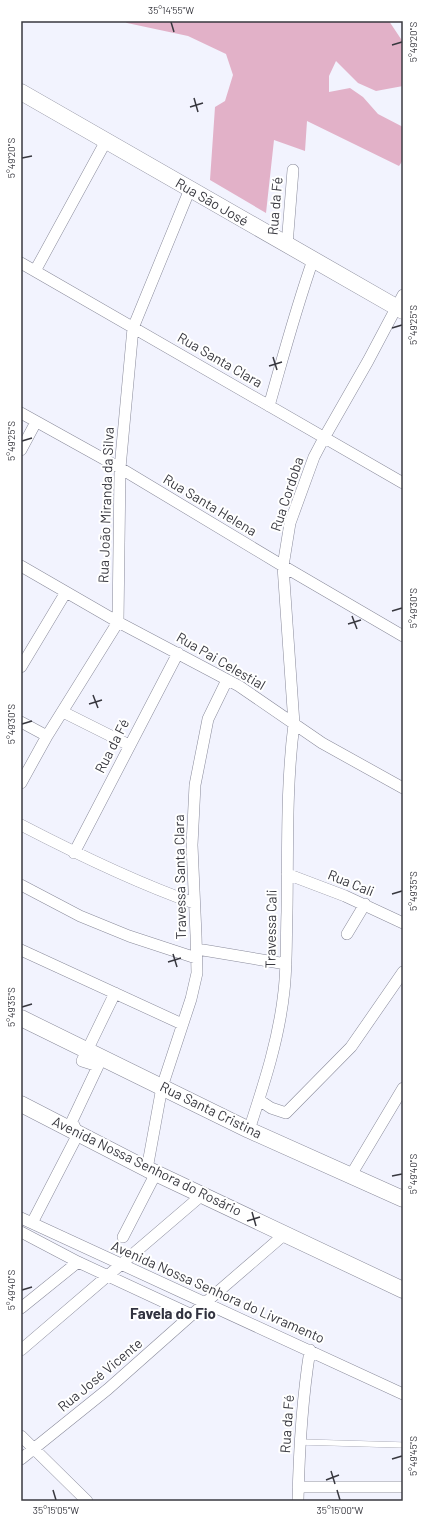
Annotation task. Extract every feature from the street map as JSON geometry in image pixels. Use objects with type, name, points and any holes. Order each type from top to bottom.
[{"type":"main road","name":"Rua São José","points":[[21,92],[286,245],[401,305]]},
{"type":"main road","name":"Rua Santa Cristina","points":[[21,1018],[249,1130],[403,1199]]},
{"type":"main road","name":"Avenida Nossa Senhora do Rosário","points":[[21,1104],[152,1171],[286,1233],[403,1290]]},
{"type":"street","points":[[35,271],[106,141]]},
{"type":"street","name":"Rua da Fé","points":[[286,245],[293,170]]},
{"type":"street","name":"Rua João Miranda da Silva","points":[[118,622],[120,468],[133,328],[190,189]]},
{"type":"street","points":[[269,406],[301,292],[313,260]]},
{"type":"street","name":"Rua Santa Clara","points":[[21,263],[403,484]]},
{"type":"street","name":"Rua Cordoba","points":[[294,724],[283,566],[290,523],[314,457],[401,305]]},
{"type":"street","name":"Rua Santa Helena","points":[[21,413],[120,468],[403,636]]},
{"type":"street","points":[[21,450],[36,422]]},
{"type":"street","name":"Rua Pai Celestial","points":[[21,566],[118,622],[239,686],[322,743],[403,788]]},
{"type":"street","points":[[21,667],[66,592]]},
{"type":"street","points":[[21,783],[47,736],[118,622]]},
{"type":"street","name":"Rua da Fé","points":[[74,853],[178,653]]},
{"type":"street","name":"Travessa Santa Clara","points":[[123,1237],[152,1171],[162,1087],[191,999],[196,973],[192,845],[195,785],[208,718],[227,680]]},
{"type":"street","points":[[63,712],[130,745]]},
{"type":"street","points":[[21,722],[47,736]]},
{"type":"street","name":"Travessa Cali","points":[[249,1130],[271,1060],[284,992],[286,964],[287,807],[294,724]]},
{"type":"street","points":[[21,825],[74,853],[170,895],[194,903]]},
{"type":"street","name":"Rua Cali","points":[[287,874],[364,904],[403,923]]},
{"type":"street","points":[[21,885],[80,916],[130,936],[196,953],[286,964]]},
{"type":"street","points":[[347,934],[364,904]]},
{"type":"street","points":[[21,950],[182,1024]]},
{"type":"street","points":[[259,1100],[271,1108],[286,1113],[351,1048],[403,972]]},
{"type":"street","points":[[32,1222],[78,1134],[72,1121],[98,1066],[82,1060],[116,993]]},
{"type":"street","points":[[351,1175],[403,1088]]},
{"type":"street","points":[[21,1350],[202,1195]]},
{"type":"street","name":"Avenida Nossa Senhora do Livramento","points":[[21,1218],[403,1394]]},
{"type":"street","points":[[21,1232],[78,1262],[192,1315]]},
{"type":"street","name":"Rua José Vicente","points":[[21,1458],[108,1389],[286,1233]]},
{"type":"street","points":[[21,1308],[78,1262]]},
{"type":"street","name":"Rua da Fé","points":[[298,1501],[300,1442],[305,1382],[310,1350]]},
{"type":"street","points":[[21,1436],[86,1501]]},
{"type":"street","points":[[298,1487],[403,1487]]},
{"type":"lane","points":[[300,1442],[403,1445]]},
{"type":"shaded area","points":[[124,21],[389,21],[403,42],[403,86],[376,91],[358,83],[336,61],[329,76],[329,92],[350,88],[363,97],[378,114],[403,127],[403,160],[399,166],[307,121],[305,151],[274,140],[266,213],[210,180],[215,107],[225,101],[233,75],[226,54],[188,36],[127,23]]},
{"type":"district","name":"Favela do Fio","points":[[173,1314]]}]
